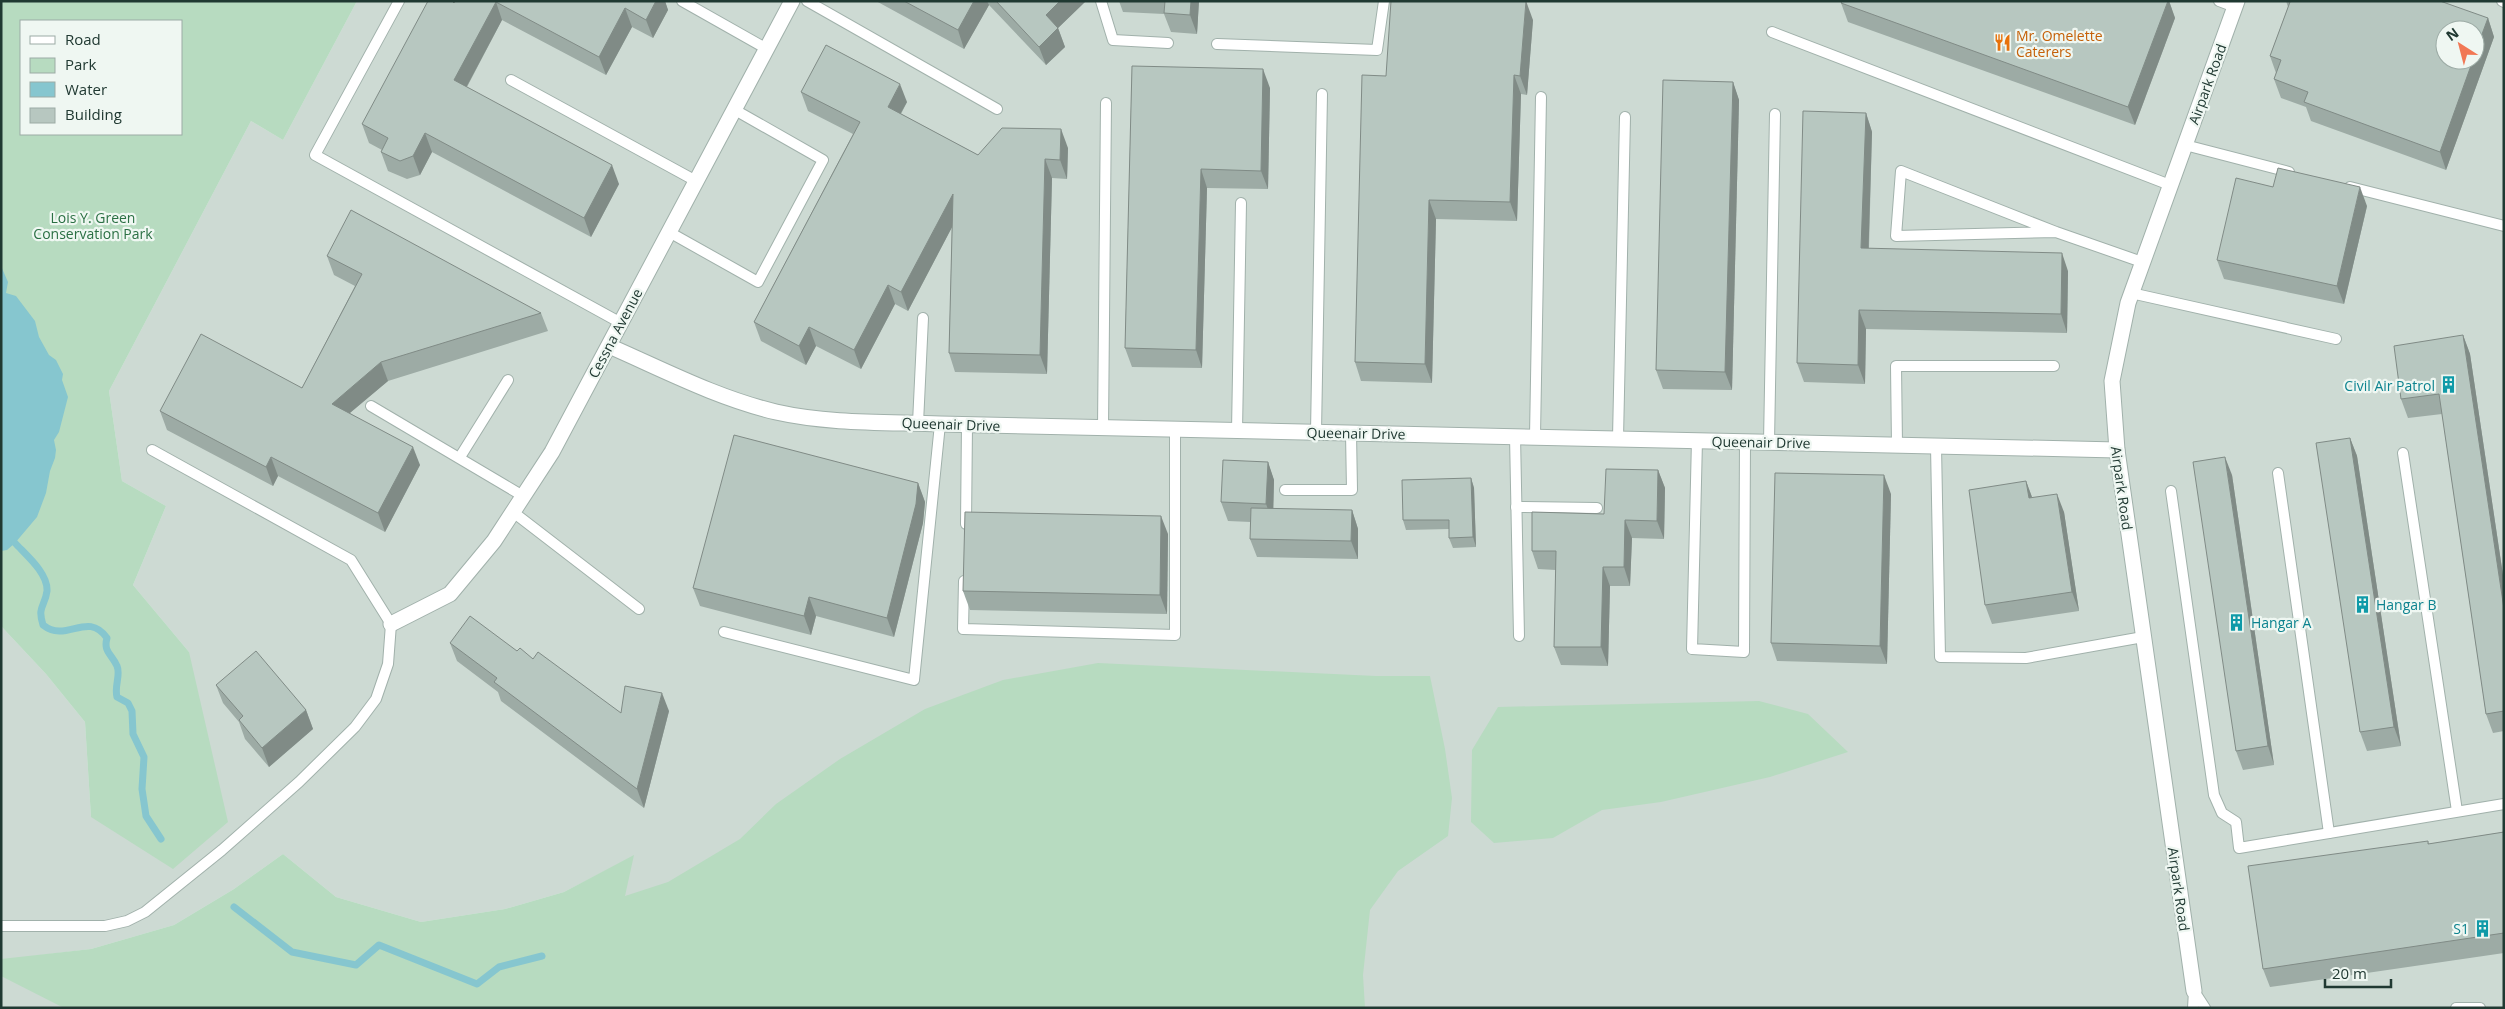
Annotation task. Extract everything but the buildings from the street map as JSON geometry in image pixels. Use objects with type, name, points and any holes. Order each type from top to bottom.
[{"type":"street","name":"Cessna Avenue","points":[[391,624],[450,594],[494,541],[552,452],[792,1]]},
{"type":"street","name":"Airpark Road","points":[[2194,991],[2117,450],[2112,382],[2131,293],[2236,4]]},
{"type":"street","name":"Queenair Drive","points":[[609,346],[728,398],[778,412],[828,419],[967,425],[2117,450]]},
{"type":"lane","points":[[399,1],[315,155],[621,323]]},
{"type":"lane","points":[[682,1],[767,49]]},
{"type":"lane","points":[[807,1],[997,109]]},
{"type":"lane","points":[[1101,1],[1113,40],[1168,43]]},
{"type":"lane","points":[[1217,44],[1378,50],[1384,1]]},
{"type":"lane","points":[[2219,1],[2236,4]]},
{"type":"lane","points":[[1772,32],[2170,185]]},
{"type":"lane","points":[[511,80],[696,181]]},
{"type":"lane","points":[[1316,432],[1322,94]]},
{"type":"lane","points":[[1535,436],[1541,97]]},
{"type":"lane","points":[[1103,428],[1106,103]]},
{"type":"lane","points":[[668,232],[758,282],[823,160],[735,110]]},
{"type":"lane","points":[[1769,442],[1775,114]]},
{"type":"lane","points":[[1618,438],[1625,117]]},
{"type":"lane","points":[[2185,145],[2301,174]]},
{"type":"lane","points":[[2056,232],[1896,236],[1901,170],[2056,232],[2142,262]]},
{"type":"lane","points":[[2339,184],[2504,226]]},
{"type":"lane","points":[[1237,431],[1241,202]]},
{"type":"lane","points":[[2131,293],[2336,339]]},
{"type":"lane","points":[[918,423],[923,318]]},
{"type":"lane","points":[[1896,445],[1896,366],[2054,366]]},
{"type":"lane","points":[[460,457],[508,380]]},
{"type":"lane","points":[[371,406],[523,496]]},
{"type":"lane","points":[[724,632],[914,680],[940,424]]},
{"type":"lane","points":[[966,536],[967,425]]},
{"type":"lane","points":[[965,573],[963,629],[1175,635],[1175,429]]},
{"type":"lane","points":[[1285,490],[1352,490],[1351,433]]},
{"type":"lane","points":[[1515,436],[1519,636]]},
{"type":"lane","points":[[1697,440],[1692,649],[1744,652],[1744,441]]},
{"type":"lane","points":[[1936,446],[1940,657],[2026,658],[2143,637]]},
{"type":"lane","points":[[1,926],[105,926],[128,921],[167,896],[299,782],[355,727],[376,699],[388,664],[391,624],[351,560],[152,450]]},
{"type":"lane","points":[[2403,453],[2457,812]]},
{"type":"lane","points":[[2278,474],[2329,833]]},
{"type":"lane","points":[[2171,491],[2214,795],[2222,813],[2236,822],[2239,848],[2504,804]]},
{"type":"lane","points":[[1516,507],[1597,508]]},
{"type":"lane","points":[[513,512],[639,609]]},
{"type":"lane","points":[[2193,1008],[2194,991]]},
{"type":"lane","points":[[2194,991],[2205,1008]]},
{"type":"lane","points":[[2456,1008],[2480,1008]]},
{"type":"shaded area","points":[[357,1],[2504,1],[2504,1008],[1,1008],[1,626],[46,674],[85,722],[91,817],[189,652],[133,585],[166,506],[122,481],[109,391],[251,121],[283,140]],"holes":[[[283,854],[336,897],[421,922],[505,909],[564,892],[634,856],[417,983],[33,956],[91,949],[174,925],[234,889]]]},
{"type":"green space","name":"Lois Y. Green Conservation Park","points":[[1,1],[357,1],[283,140],[251,121],[109,391],[122,481],[166,506],[133,585],[189,652],[228,822],[173,869],[91,817],[85,722],[46,674],[1,626]]},
{"type":"green space","points":[[1098,663],[1376,676],[1430,676],[1445,749],[1452,798],[1448,836],[1398,871],[1370,910],[1363,975],[1365,1008],[64,1008],[1,976],[1,959],[91,949],[174,925],[234,889],[283,854],[336,897],[421,922],[505,909],[564,892],[634,855],[625,896],[668,882],[740,839],[776,804],[840,759],[925,709],[1003,680]]},
{"type":"green space","points":[[1759,701],[1808,714],[1848,752],[1770,777],[1661,802],[1602,810],[1553,838],[1494,843],[1471,822],[1472,750],[1498,707]]},
{"type":"water","points":[[1,266],[8,282],[6,293],[16,296],[35,321],[39,337],[49,355],[56,360],[63,374],[62,380],[68,397],[59,432],[54,440],[55,458],[50,471],[46,493],[37,517],[15,543],[7,550],[1,551]]},
{"type":"waterway","points":[[15,543],[36,565],[44,578],[47,591],[41,610],[43,625],[52,630],[60,631],[92,627],[99,630],[107,638],[107,650],[118,669],[117,697],[128,703],[132,711],[133,734],[144,757],[142,789],[146,816],[161,839]]},
{"type":"waterway","points":[[234,907],[292,952],[356,965],[379,945],[477,984],[499,967],[542,956]]},
{"type":"place","name":"Mr. Omelette Caterers","points":[[2002,43]]},
{"type":"place","name":"Civil Air Patrol","points":[[2449,385]]},
{"type":"place","name":"Hangar B","points":[[2362,604]]},
{"type":"place","name":"Hangar A","points":[[2237,622]]},
{"type":"place","name":"S1","points":[[2483,928]]}]
